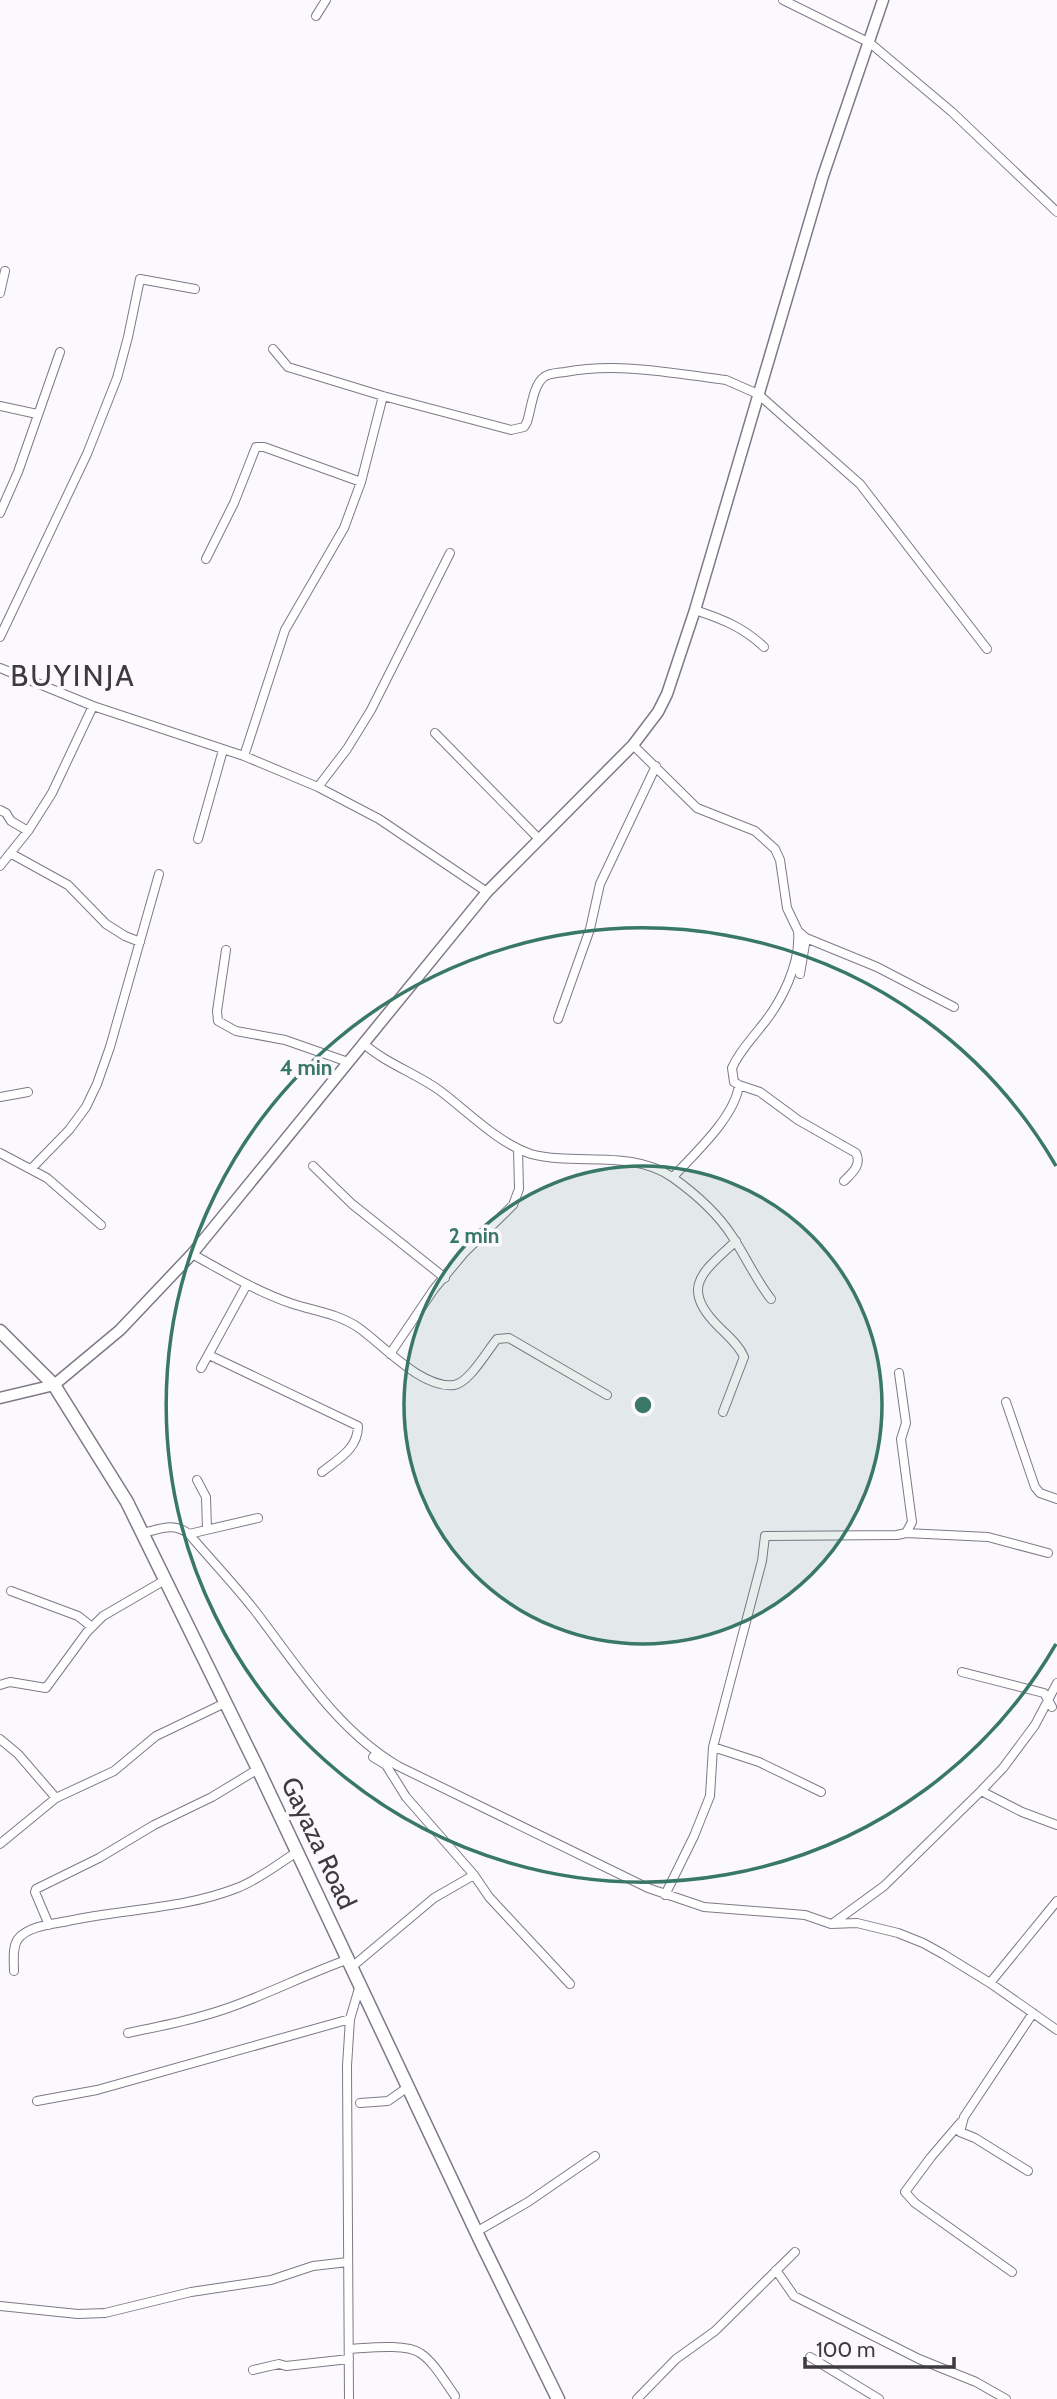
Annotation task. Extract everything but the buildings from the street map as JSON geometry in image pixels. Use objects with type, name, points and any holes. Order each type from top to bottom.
[{"type":"main road","name":"Gayaza Road","points":[[0,1331],[54,1385],[106,1465],[143,1533],[558,2399]]},
{"type":"street","points":[[316,16],[326,0]]},
{"type":"street","points":[[783,0],[870,43],[952,113],[1057,212]]},
{"type":"street","points":[[0,1398],[54,1385],[120,1330],[192,1254],[488,892],[633,746],[658,712],[667,694],[695,610],[823,176],[883,0]]},
{"type":"street","points":[[0,293],[5,271]]},
{"type":"street","points":[[0,637],[87,454],[117,378],[140,279],[195,289]]},
{"type":"street","points":[[272,349],[288,367],[511,430],[519,429],[527,422],[537,387],[544,377],[582,369],[614,367],[726,380],[758,394],[860,484],[987,649]]},
{"type":"street","points":[[0,513],[18,472],[60,352]]},
{"type":"street","points":[[244,756],[285,630],[340,537],[361,482],[383,396]]},
{"type":"street","points":[[0,406],[37,414]]},
{"type":"street","points":[[206,559],[234,503],[257,447],[264,447],[361,482]]},
{"type":"street","points":[[318,787],[372,710],[450,553]]},
{"type":"street","points":[[695,610],[730,621],[748,632],[764,647]]},
{"type":"street","points":[[0,668],[93,706],[244,756],[318,787],[379,819],[488,892]]},
{"type":"street","points":[[0,866],[28,831],[52,793],[93,706]]},
{"type":"street","points":[[435,733],[540,840]]},
{"type":"street","points":[[633,746],[697,808],[755,831],[775,849],[780,860],[787,908],[798,931],[799,942],[794,962],[775,1005],[761,1027],[749,1039],[732,1068],[731,1075],[739,1085]]},
{"type":"street","points":[[198,839],[223,750]]},
{"type":"street","points":[[558,1019],[590,929],[600,884],[656,766]]},
{"type":"street","points":[[0,810],[6,813],[11,821],[28,831]]},
{"type":"street","points":[[10,853],[68,885],[106,924],[140,942]]},
{"type":"street","points":[[31,1169],[69,1130],[86,1107],[97,1084],[159,874]]},
{"type":"street","points":[[798,931],[806,938],[877,967],[954,1007]]},
{"type":"street","points":[[800,974],[806,938]]},
{"type":"street","points":[[226,950],[217,1011],[219,1021],[236,1031],[285,1040],[348,1062]]},
{"type":"street","points":[[363,1043],[374,1053],[439,1090],[519,1149],[539,1156],[632,1163],[660,1170],[673,1177],[721,1221],[771,1299]]},
{"type":"street","points":[[673,1177],[709,1138],[733,1103],[739,1085]]},
{"type":"street","points":[[739,1085],[760,1092],[798,1120],[856,1153],[858,1165],[844,1181]]},
{"type":"street","points":[[0,1097],[28,1092]]},
{"type":"street","points":[[390,1354],[434,1289],[464,1253],[513,1205],[519,1189],[519,1149]]},
{"type":"street","points":[[1,1156],[47,1178],[101,1225]]},
{"type":"street","points":[[313,1166],[352,1204],[445,1278]]},
{"type":"street","points":[[723,1412],[744,1357],[709,1316],[697,1285],[698,1279],[710,1265],[736,1241]]},
{"type":"street","points":[[192,1254],[247,1284],[293,1304],[356,1326],[430,1382],[457,1385],[467,1378],[497,1339],[509,1338],[607,1395]]},
{"type":"street","points":[[201,1368],[247,1284]]},
{"type":"street","points":[[209,1355],[358,1426],[358,1433],[350,1450],[322,1472]]},
{"type":"street","points":[[899,1373],[906,1423],[901,1439],[912,1522],[906,1533]]},
{"type":"street","points":[[1006,1402],[1035,1487],[1040,1493],[1057,1499]]},
{"type":"street","points":[[197,1480],[206,1497],[207,1529]]},
{"type":"street","points":[[189,1534],[258,1518]]},
{"type":"street","points":[[143,1533],[170,1526],[178,1527],[189,1534],[256,1612],[294,1664],[363,1741],[372,1756],[386,1765],[407,1797],[474,1875],[489,1897],[570,1984]]},
{"type":"street","points":[[666,1895],[710,1796],[713,1747],[762,1561],[765,1536],[906,1533],[988,1537],[1048,1553]]},
{"type":"street","points":[[0,1685],[10,1682],[46,1688],[103,1616],[165,1580]]},
{"type":"street","points":[[11,1591],[69,1612],[92,1627]]},
{"type":"street","points":[[962,1672],[1044,1693],[1052,1704]]},
{"type":"street","points":[[831,1924],[884,1886],[1003,1768],[1052,1704],[1057,1683]]},
{"type":"street","points":[[0,1844],[56,1798],[114,1771],[156,1736],[225,1703]]},
{"type":"street","points":[[0,1739],[18,1754],[56,1798]]},
{"type":"street","points":[[363,1741],[398,1766],[632,1881],[666,1895],[704,1907],[806,1914],[831,1924],[857,1923],[911,1938],[990,1983],[1057,2030]]},
{"type":"street","points":[[713,1747],[759,1762],[821,1792]]},
{"type":"street","points":[[49,1925],[36,1889],[212,1797],[258,1769]]},
{"type":"street","points":[[981,1791],[1022,1812],[1057,1825]]},
{"type":"street","points":[[14,1971],[18,1939],[36,1928],[218,1895],[240,1887],[297,1852]]},
{"type":"street","points":[[128,2033],[172,2024],[237,2005],[310,1973],[351,1963],[434,1898],[474,1875]]},
{"type":"street","points":[[990,1983],[1057,1901]]},
{"type":"street","points":[[349,2399],[346,2102],[351,2019],[360,1985]]},
{"type":"street","points":[[1012,2272],[915,2203],[905,2192],[961,2122],[1033,2013]]},
{"type":"street","points":[[37,2101],[97,2090],[351,2019]]},
{"type":"street","points":[[360,2103],[388,2101],[408,2087]]},
{"type":"street","points":[[961,2122],[960,2132],[975,2138],[1028,2171]]},
{"type":"street","points":[[476,2232],[528,2202],[595,2156]]},
{"type":"street","points":[[637,2399],[676,2360],[716,2331],[795,2252]]},
{"type":"street","points":[[0,2306],[78,2314],[105,2313],[191,2292],[271,2280],[313,2266],[348,2263]]},
{"type":"street","points":[[776,2270],[794,2296],[919,2360],[976,2382],[1006,2399]]},
{"type":"street","points":[[349,2349],[415,2350],[429,2362],[455,2396]]},
{"type":"street","points":[[810,2357],[879,2399]]},
{"type":"street","points":[[253,2371],[279,2364],[286,2366],[349,2359]]},
{"type":"district","name":"BUYINJA","points":[[73,676]]}]
